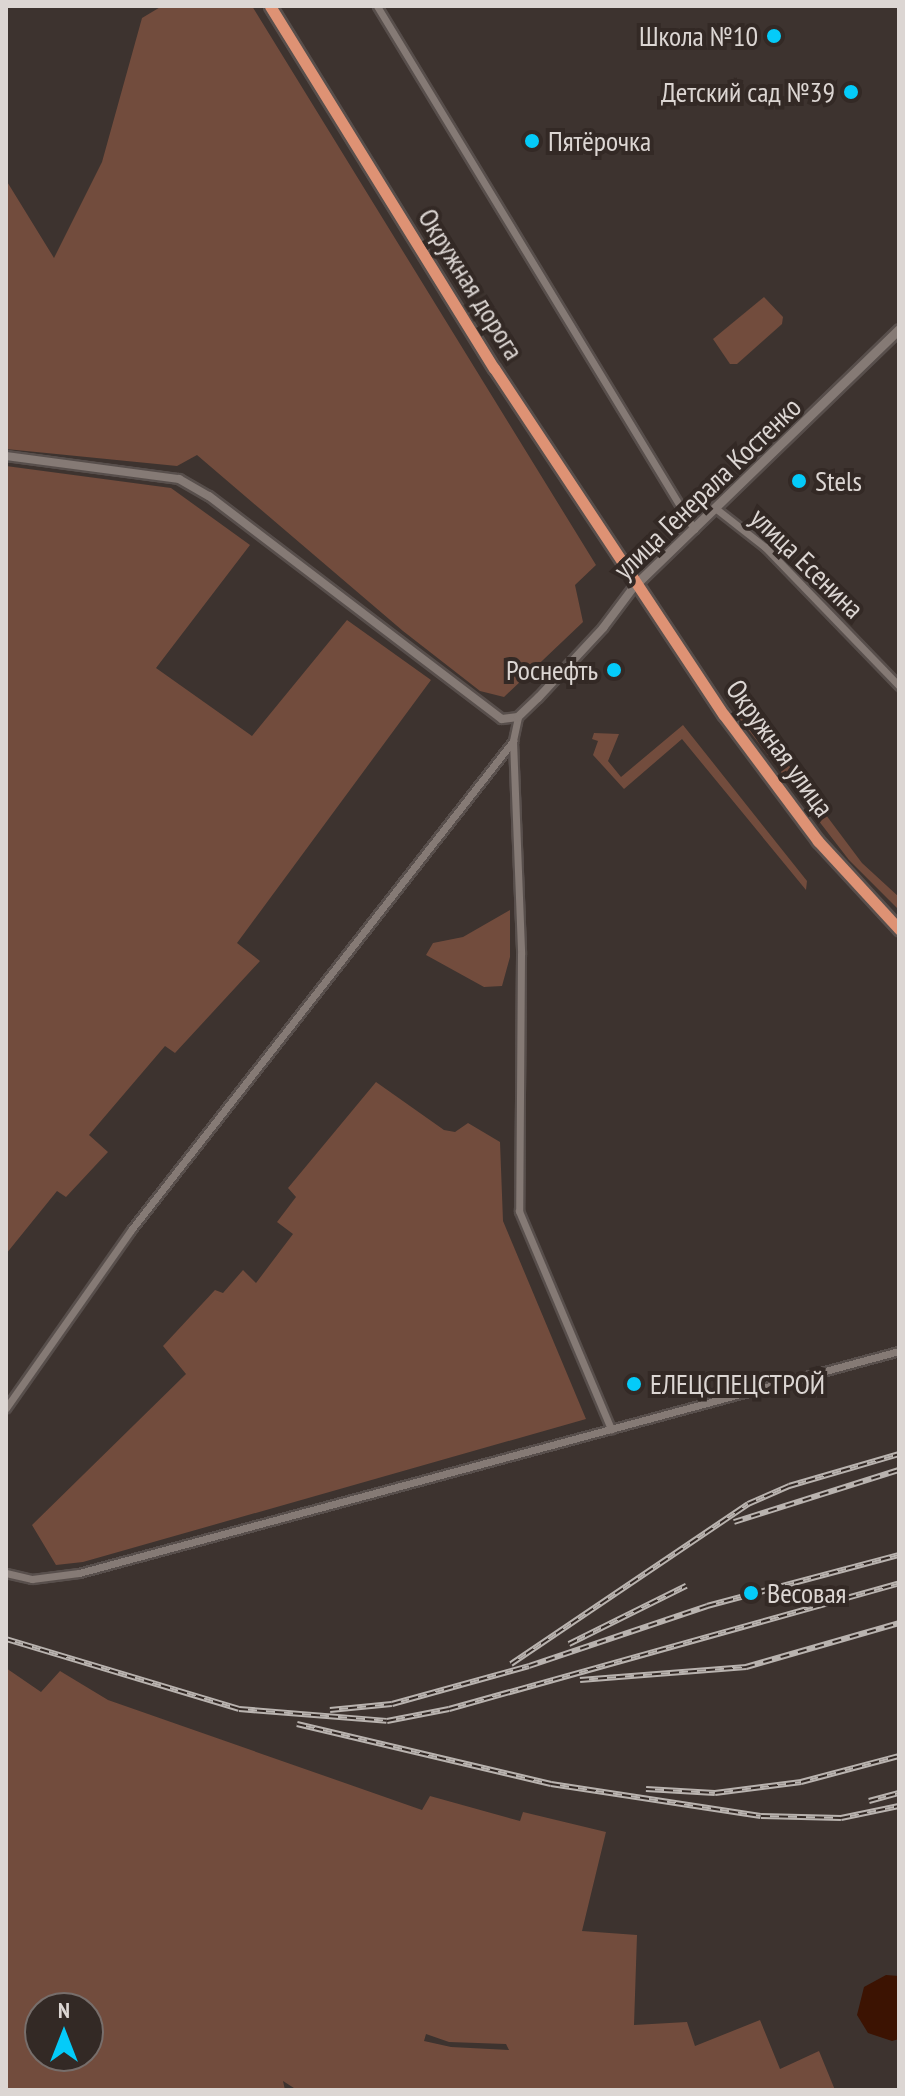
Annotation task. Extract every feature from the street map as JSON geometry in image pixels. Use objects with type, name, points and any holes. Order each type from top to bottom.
[{"type":"highway","name":"Окружная дорога","points":[[270,6],[494,368],[636,584]]},
{"type":"highway","name":"Окружная улица","points":[[636,584],[818,841],[899,929]]},
{"type":"main road","name":"улица Генерала Костенко","points":[[636,584],[899,329]]},
{"type":"street","points":[[377,6],[694,529]]},
{"type":"street","points":[[6,456],[179,479],[209,496],[484,710],[502,719],[518,717],[513,741],[521,954],[519,1211],[611,1429]]},
{"type":"street","name":"улица Есенина","points":[[715,508],[765,547],[899,686]]},
{"type":"street","name":"улица Генерала Костенко","points":[[518,717],[603,628],[636,584]]},
{"type":"street","points":[[6,1408],[131,1230],[513,741]]},
{"type":"street","points":[[6,1573],[32,1579],[79,1573],[899,1351]]},
{"type":"shaded area","points":[[162,6],[252,6],[596,565],[575,585],[583,622],[504,697],[480,691],[403,631],[197,455],[177,466],[6,449],[6,180],[54,258],[102,162],[142,18]]},
{"type":"shaded area","points":[[764,297],[783,317],[782,324],[737,364],[730,364],[713,339]]},
{"type":"shaded area","points":[[6,466],[171,488],[250,545],[156,668],[252,736],[347,620],[431,680],[237,943],[260,961],[175,1053],[165,1046],[89,1135],[108,1152],[66,1197],[57,1191],[6,1254]]},
{"type":"shaded area","points":[[738,687],[766,735],[862,863],[899,897],[899,910],[849,860],[740,719],[742,709],[729,694]]},
{"type":"shaded area","points":[[683,725],[807,881],[806,890],[682,739],[624,789],[593,755],[598,741],[592,739],[594,733],[619,734],[608,761],[621,777]]},
{"type":"shaded area","points":[[510,910],[510,957],[502,986],[484,987],[426,955],[433,943],[463,937]]},
{"type":"shaded area","points":[[376,1082],[444,1130],[455,1132],[468,1123],[500,1142],[503,1221],[586,1419],[83,1562],[56,1565],[32,1525],[186,1374],[163,1346],[215,1290],[223,1293],[243,1270],[256,1283],[293,1234],[277,1222],[296,1197],[288,1188]]},
{"type":"shaded area","points":[[6,1668],[41,1692],[60,1671],[108,1700],[422,1810],[430,1796],[520,1821],[523,1812],[606,1832],[582,1931],[637,1935],[634,2025],[687,2022],[695,2046],[760,2020],[780,2069],[819,2051],[835,2090],[297,2090],[283,2081],[285,2090],[6,2090]],"holes":[[[426,2034],[449,2042],[506,2044],[509,2050],[451,2047],[424,2041]]]},
{"type":"shaded area","points":[[886,1975],[899,1976],[899,2039],[892,2041],[868,2033],[857,2015],[864,1987]]},
{"type":"railway","points":[[511,1664],[748,1504],[789,1486],[899,1454]]},
{"type":"railway","points":[[734,1522],[899,1470]]},
{"type":"railway","points":[[330,1710],[392,1704],[529,1666],[707,1606],[899,1555]]},
{"type":"railway","points":[[6,1639],[239,1709],[387,1721],[449,1709],[899,1583]]},
{"type":"railway","points":[[569,1644],[686,1586]]},
{"type":"railway","points":[[580,1680],[746,1667],[899,1623]]},
{"type":"railway","points":[[297,1724],[551,1784],[761,1816],[841,1818],[899,1806]]},
{"type":"railway","points":[[646,1789],[715,1793],[801,1782],[899,1756]]},
{"type":"railway","points":[[869,1801],[899,1793]]},
{"type":"place","name":"Школа №10","points":[[774,36]]},
{"type":"place","name":"Детский сад №39","points":[[851,92]]},
{"type":"place","name":"Пятёрочка","points":[[532,141]]},
{"type":"place","name":"Stels","points":[[799,481]]},
{"type":"place","name":"Роснефть","points":[[614,670]]},
{"type":"place","name":"ЕЛЕЦСПЕЦСТРОЙ","points":[[634,1384]]},
{"type":"place","name":"Весовая","points":[[751,1593]]}]
